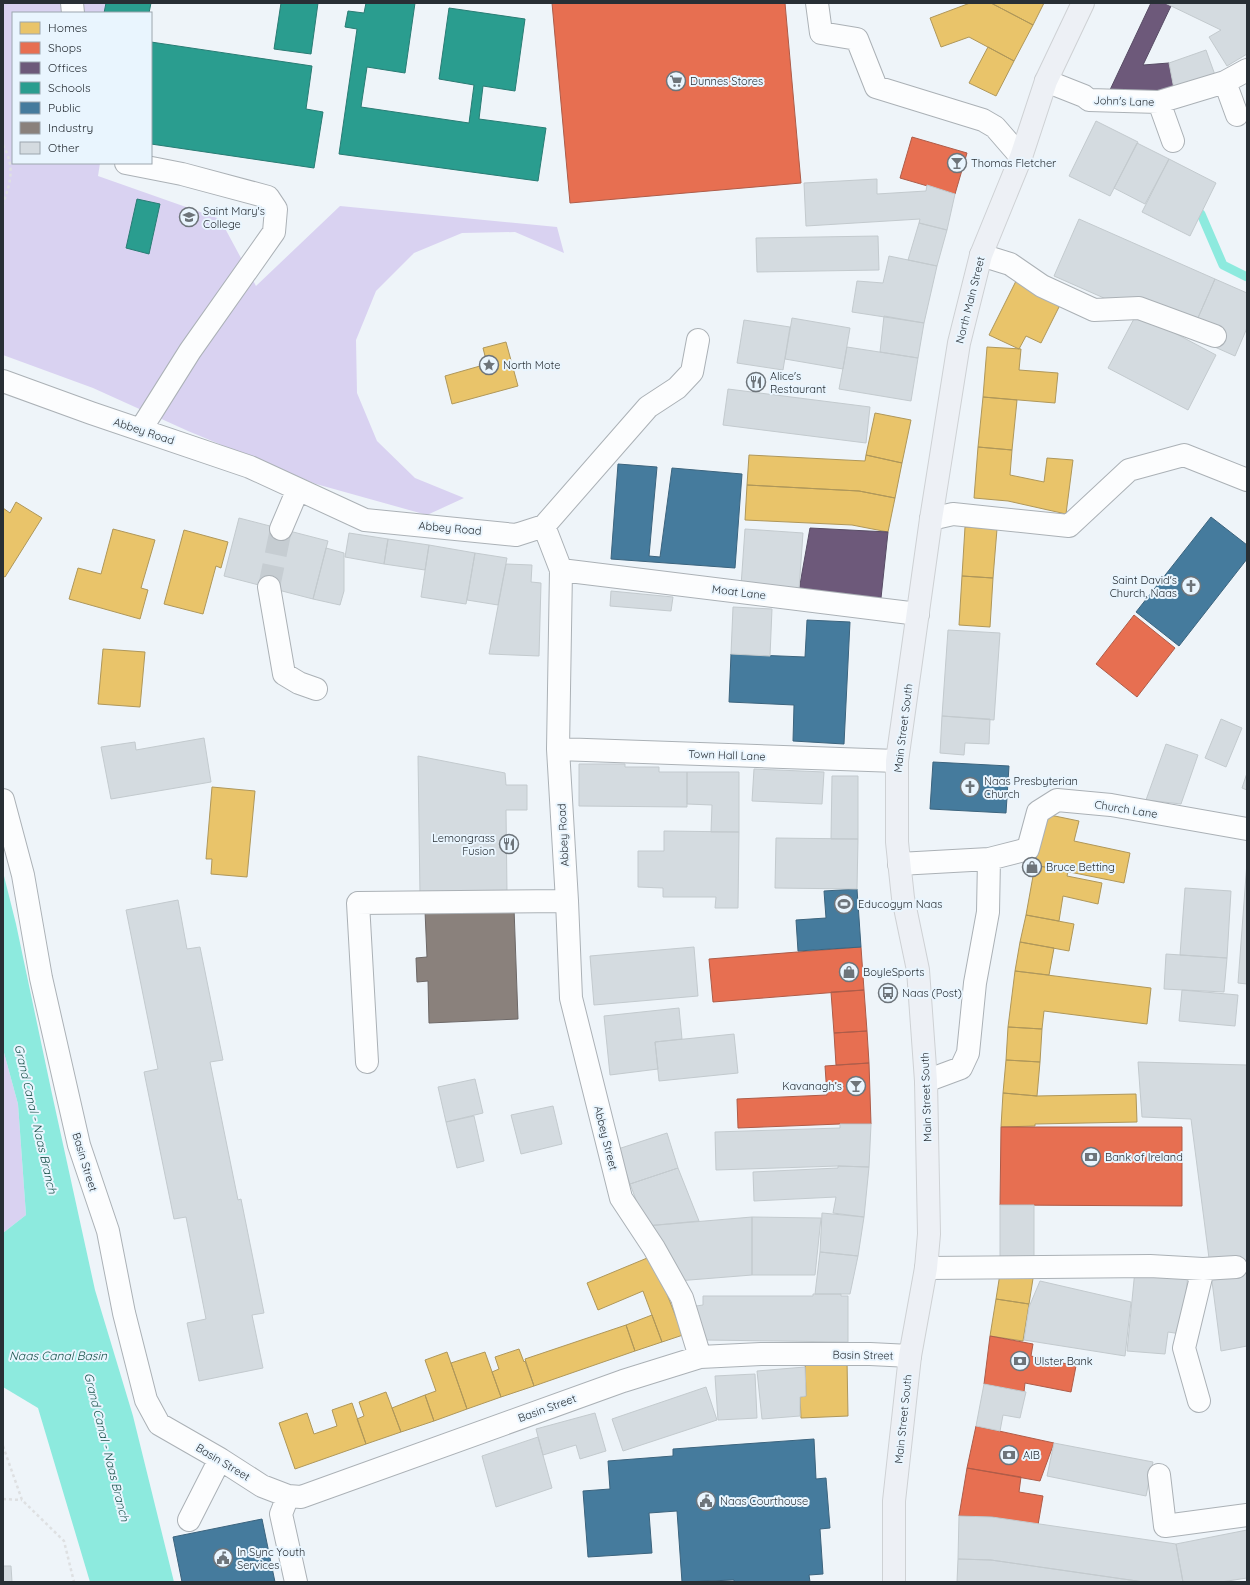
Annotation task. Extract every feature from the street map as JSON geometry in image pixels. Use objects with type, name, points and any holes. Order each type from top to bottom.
[{"type":"main road","name":"North Main Street","points":[[918,614],[931,518],[959,343],[981,255],[1021,157],[1046,81],[1083,3]]},
{"type":"main road","name":"Main Street South","points":[[894,1582],[894,1501],[910,1356],[926,1268],[929,1234],[926,1081],[918,970],[903,898],[897,842],[897,761],[918,614]]},
{"type":"street","points":[[817,3],[821,33],[857,39],[876,87],[983,120],[995,127],[1021,157]]},
{"type":"street","name":"John's Lane","points":[[1046,81],[1084,96],[1089,100],[1159,102],[1225,82],[1247,70]]},
{"type":"street","points":[[1225,82],[1237,115]]},
{"type":"street","points":[[1159,102],[1173,141]]},
{"type":"street","points":[[131,164],[182,174],[268,197],[276,209],[274,232],[190,350],[141,429]]},
{"type":"street","points":[[981,255],[1010,264],[1042,286],[1094,310],[1139,308],[1215,336]]},
{"type":"street","points":[[544,526],[648,407],[677,388],[692,372],[698,340]]},
{"type":"street","name":"Abbey Road","points":[[3,381],[91,413],[250,467],[365,520],[516,535],[544,526],[561,570],[558,749],[567,901]]},
{"type":"street","points":[[931,518],[953,514],[1069,526],[1130,470],[1184,455],[1247,480]]},
{"type":"street","points":[[281,529],[298,488]]},
{"type":"street","name":"Moat Lane","points":[[561,570],[918,614]]},
{"type":"street","points":[[269,587],[284,674],[299,683],[316,689]]},
{"type":"street","name":"Town Hall Lane","points":[[558,749],[897,761]]},
{"type":"street","name":"Basin Street","points":[[3,800],[23,875],[41,978],[79,1145],[108,1231],[124,1313],[146,1400],[159,1424],[220,1459],[262,1486],[288,1496],[301,1497],[623,1381],[700,1357],[784,1354],[870,1354],[910,1356]]},
{"type":"street","name":"Church Lane","points":[[989,859],[1028,849],[1038,812],[1057,800],[1111,805],[1247,829]]},
{"type":"street","points":[[899,864],[989,859],[988,912],[975,983],[968,1053],[961,1068],[926,1081]]},
{"type":"street","points":[[367,1062],[358,903],[567,901]]},
{"type":"street","name":"Abbey Street","points":[[567,901],[571,998],[621,1198],[654,1248],[682,1298],[700,1357]]},
{"type":"street","points":[[926,1268],[1150,1266],[1203,1269],[1236,1267]]},
{"type":"street","points":[[1199,1401],[1184,1348],[1203,1269]]},
{"type":"street","points":[[188,1520],[220,1459]]},
{"type":"street","points":[[1158,1475],[1165,1526],[1247,1515]]},
{"type":"street","points":[[288,1496],[281,1514],[296,1582]]},
{"type":"path","points":[[3,145],[10,159],[11,181],[3,204]]},
{"type":"path","points":[[3,1446],[22,1500],[64,1541],[74,1582]]},
{"type":"path","points":[[3,1499],[22,1500]]},
{"type":"shaded area","points":[[3,3],[109,3],[108,12],[12,12],[12,164],[100,164],[98,176],[220,219],[256,286],[340,206],[557,227],[564,253],[515,232],[462,233],[414,253],[376,291],[356,340],[357,393],[377,441],[415,478],[464,498],[427,515],[316,484],[188,431],[93,388],[3,355]]},
{"type":"shaded area","points":[[3,1049],[18,1104],[26,1215],[3,1233]]},
{"type":"water","name":"Naas Canal Basin","points":[[3,872],[16,924],[95,1290],[133,1416],[174,1582],[90,1582],[38,1408],[3,1387],[3,1233],[26,1215],[18,1104],[3,1049]]},
{"type":"building: Homes","points":[[970,3],[991,3],[1033,25],[1014,61],[969,37],[941,47],[930,18]]},
{"type":"building: Homes","points":[[991,3],[1044,3],[1033,25]]},
{"type":"building: Homes","points":[[988,47],[1014,61],[996,96],[969,83]]},
{"type":"building: Homes","points":[[1016,281],[1061,303],[1041,343],[1026,336],[1019,349],[989,335]]},
{"type":"building: Homes","points":[[506,342],[518,386],[452,404],[445,376],[487,364],[483,348]]},
{"type":"building: Homes","points":[[987,347],[1021,349],[1019,370],[1058,373],[1055,403],[983,397]]},
{"type":"building: Homes","points":[[983,397],[1017,400],[1012,450],[978,447]]},
{"type":"building: Homes","points":[[875,413],[911,420],[902,463],[866,455]]},
{"type":"building: Homes","points":[[978,447],[1012,450],[1010,475],[1044,482],[1047,458],[1073,460],[1066,514],[1008,501],[974,498]]},
{"type":"building: Homes","points":[[749,455],[865,461],[866,455],[902,463],[895,498],[859,491],[747,485]]},
{"type":"building: Homes","points":[[747,485],[859,491],[895,498],[888,532],[852,525],[745,520]]},
{"type":"building: Homes","points":[[16,502],[42,518],[5,577],[3,576],[3,508],[10,513]]},
{"type":"building: Homes","points":[[965,527],[997,529],[993,578],[962,576]]},
{"type":"building: Homes","points":[[113,529],[155,540],[141,588],[148,590],[140,619],[69,599],[78,568],[101,574]]},
{"type":"building: Homes","points":[[184,530],[228,542],[221,568],[216,566],[203,614],[164,604]]},
{"type":"building: Homes","points":[[962,576],[993,578],[990,627],[959,625]]},
{"type":"building: Homes","points":[[103,649],[145,652],[140,707],[98,704]]},
{"type":"building: Homes","points":[[212,787],[255,791],[247,877],[211,874],[212,859],[206,859]]},
{"type":"building: Homes","points":[[1045,814],[1079,821],[1074,841],[1130,853],[1124,883],[1035,865]]},
{"type":"building: Homes","points":[[1035,865],[1068,872],[1067,876],[1102,883],[1098,904],[1063,896],[1059,921],[1026,915]]},
{"type":"building: Homes","points":[[1026,915],[1074,924],[1069,951],[1020,942]]},
{"type":"building: Homes","points":[[1020,942],[1054,948],[1049,975],[1015,971]]},
{"type":"building: Homes","points":[[1015,971],[1151,988],[1147,1024],[1044,1011],[1042,1029],[1008,1027]]},
{"type":"building: Homes","points":[[1008,1027],[1042,1029],[1040,1062],[1006,1060]]},
{"type":"building: Homes","points":[[1006,1060],[1040,1062],[1037,1096],[1003,1093]]},
{"type":"building: Homes","points":[[1003,1093],[1037,1096],[1136,1094],[1137,1122],[1035,1124],[1035,1126],[1001,1127]]},
{"type":"building: Homes","points":[[652,1256],[683,1335],[662,1342],[643,1291],[598,1310],[587,1283]]},
{"type":"building: Homes","points":[[1002,1261],[1035,1266],[1029,1304],[996,1299]]},
{"type":"building: Homes","points":[[996,1299],[1029,1304],[1023,1341],[990,1336]]},
{"type":"building: Homes","points":[[652,1315],[662,1342],[635,1351],[626,1325]]},
{"type":"building: Homes","points":[[626,1325],[635,1351],[534,1386],[525,1359]]},
{"type":"building: Homes","points":[[519,1349],[534,1386],[501,1397],[492,1372],[499,1369],[495,1357]]},
{"type":"building: Homes","points":[[447,1352],[467,1409],[434,1421],[425,1395],[436,1391],[425,1360]]},
{"type":"building: Homes","points":[[485,1352],[501,1397],[467,1409],[451,1363]]},
{"type":"building: Homes","points":[[847,1360],[848,1416],[801,1418],[800,1397],[806,1396],[805,1361]]},
{"type":"building: Homes","points":[[386,1392],[401,1432],[366,1444],[357,1419],[364,1416],[359,1402]]},
{"type":"building: Homes","points":[[425,1395],[434,1421],[401,1432],[392,1408]]},
{"type":"building: Homes","points":[[352,1403],[366,1444],[295,1469],[279,1423],[307,1413],[314,1434],[337,1426],[332,1410]]},
{"type":"building: Shops","name":"Dunnes Stores","points":[[552,3],[785,3],[801,183],[570,203]]},
{"type":"building: Shops","points":[[912,137],[967,153],[955,194],[900,178]]},
{"type":"building: Shops","points":[[1134,615],[1175,648],[1137,697],[1096,664]]},
{"type":"building: Shops","points":[[861,947],[864,990],[713,1002],[709,959]]},
{"type":"building: Shops","points":[[864,990],[867,1031],[834,1033],[831,992]]},
{"type":"building: Shops","points":[[867,1031],[869,1063],[836,1065],[834,1033]]},
{"type":"building: Shops","points":[[869,1063],[871,1124],[738,1128],[737,1099],[827,1095],[825,1066]]},
{"type":"building: Shops","name":"Bank of Ireland","points":[[1001,1127],[1182,1127],[1182,1206],[1000,1205]]},
{"type":"building: Shops","name":"Ulster Bank","points":[[990,1336],[1033,1344],[1031,1356],[1076,1366],[1071,1392],[1025,1383],[1024,1392],[984,1384]]},
{"type":"building: Shops","name":"AIB","points":[[976,1426],[1054,1443],[1040,1481],[967,1468]]},
{"type":"building: Shops","name":"AIB","points":[[967,1468],[1021,1477],[1019,1492],[1043,1496],[1038,1525],[992,1517],[959,1516]]},
{"type":"building: Offices","points":[[1151,3],[1165,3],[1171,6],[1143,65],[1169,63],[1174,89],[1116,96],[1109,92]]},
{"type":"building: Offices","points":[[810,528],[888,532],[881,598],[799,590]]},
{"type":"building: Schools","points":[[106,3],[151,3],[149,12],[104,12]]},
{"type":"building: Schools","points":[[281,3],[318,3],[311,54],[274,49]]},
{"type":"building: Schools","points":[[366,3],[415,3],[405,73],[367,67],[361,107],[469,123],[474,85],[439,79],[449,8],[525,19],[515,91],[483,86],[479,119],[546,128],[538,181],[339,154],[357,29],[345,27],[348,11],[364,13]]},
{"type":"building: Schools","points":[[152,42],[312,66],[306,109],[323,112],[314,168],[152,144]]},
{"type":"building: Schools","points":[[137,199],[160,204],[149,254],[126,248]]},
{"type":"building: Public","points":[[618,464],[657,467],[649,556],[660,557],[672,468],[742,474],[735,568],[611,559]]},
{"type":"building: Public","name":"Saint David's Church, Naas","points":[[1211,517],[1247,545],[1247,559],[1179,646],[1136,612]]},
{"type":"building: Public","points":[[807,620],[850,622],[844,744],[793,741],[794,705],[729,702],[731,654],[805,657]]},
{"type":"building: Public","name":"Naas Presbyterian Church","points":[[933,762],[1009,766],[1006,813],[930,809]]},
{"type":"building: Public","points":[[857,889],[861,947],[798,951],[796,920],[826,918],[824,891]]},
{"type":"building: Public","name":"Naas Courthouse","points":[[814,1439],[816,1479],[826,1478],[830,1528],[820,1529],[823,1574],[809,1575],[810,1582],[734,1582],[734,1580],[682,1582],[677,1511],[649,1513],[652,1553],[588,1557],[583,1491],[610,1489],[608,1461],[673,1456],[673,1449]]},
{"type":"building: Public","name":"In Sync Youth Services","points":[[262,1519],[275,1582],[182,1582],[173,1537]]},
{"type":"building: Industry","points":[[514,908],[518,1019],[429,1023],[428,981],[417,982],[416,958],[427,957],[425,911]]},
{"type":"building: Other","points":[[1165,3],[1247,3],[1247,54],[1227,66],[1209,37],[1221,30]]},
{"type":"building: Other","points":[[1206,50],[1215,75],[1174,89],[1169,63]]},
{"type":"building: Other","points":[[1096,121],[1138,142],[1110,196],[1069,176]]},
{"type":"building: Other","points":[[1137,143],[1169,159],[1145,204],[1114,188]]},
{"type":"building: Other","points":[[1169,159],[1216,183],[1190,236],[1142,212]]},
{"type":"building: Other","points":[[877,179],[877,194],[926,191],[927,185],[955,194],[947,230],[919,223],[920,219],[806,226],[804,183]]},
{"type":"building: Other","points":[[1079,219],[1215,279],[1190,336],[1054,276]]},
{"type":"building: Other","points":[[919,223],[947,230],[937,266],[908,260]]},
{"type":"building: Other","points":[[878,236],[879,270],[757,272],[756,238]]},
{"type":"building: Other","points":[[889,256],[937,266],[924,323],[852,312],[857,281],[883,283]]},
{"type":"building: Other","points":[[1215,279],[1247,293],[1247,328],[1235,356],[1190,336]]},
{"type":"building: Other","points":[[1137,313],[1216,355],[1188,410],[1108,368]]},
{"type":"building: Other","points":[[884,316],[924,323],[918,358],[880,352]]},
{"type":"building: Other","points":[[792,318],[850,328],[843,369],[785,359]]},
{"type":"building: Other","points":[[744,320],[790,327],[783,370],[737,363]]},
{"type":"building: Other","points":[[847,347],[918,358],[911,401],[839,389]]},
{"type":"building: Other","points":[[728,389],[870,407],[866,443],[723,425]]},
{"type":"building: Other","points":[[239,518],[328,541],[313,599],[224,576]]},
{"type":"building: Other","points":[[745,529],[803,533],[799,590],[741,586]]},
{"type":"building: Other","points":[[349,533],[388,539],[384,564],[345,557]]},
{"type":"building: Other","points":[[388,539],[429,545],[425,570],[384,564]]},
{"type":"building: Other","points":[[429,545],[475,553],[466,604],[421,597]]},
{"type":"building: Other","points":[[326,548],[344,553],[344,591],[340,605],[313,599]]},
{"type":"building: Other","points":[[475,553],[507,558],[498,605],[467,600]]},
{"type":"building: Other","points":[[506,564],[532,565],[531,582],[541,583],[539,656],[489,654]]},
{"type":"building: Other","points":[[611,591],[673,597],[671,611],[610,606]]},
{"type":"building: Other","points":[[733,607],[772,609],[770,656],[731,654]]},
{"type":"building: Other","points":[[948,630],[1000,633],[994,720],[942,716]]},
{"type":"building: Other","points":[[942,716],[990,719],[989,744],[965,743],[964,755],[940,753]]},
{"type":"building: Other","points":[[1221,719],[1242,728],[1226,767],[1205,758]]},
{"type":"building: Other","points":[[204,738],[211,782],[111,799],[101,747],[135,742],[136,750]]},
{"type":"building: Other","points":[[1166,744],[1198,755],[1181,804],[1146,800]]},
{"type":"building: Other","points":[[418,756],[505,773],[506,785],[527,785],[527,810],[506,810],[507,893],[420,895]]},
{"type":"building: Other","points":[[579,764],[625,764],[625,767],[659,767],[659,772],[687,772],[687,807],[579,806]]},
{"type":"building: Other","points":[[754,769],[824,772],[822,804],[752,801]]},
{"type":"building: Other","points":[[687,772],[739,772],[739,832],[711,832],[712,805],[687,804]]},
{"type":"building: Other","points":[[1247,773],[1247,790],[1242,788]]},
{"type":"building: Other","points":[[832,776],[858,776],[858,839],[831,839]]},
{"type":"building: Other","points":[[664,831],[739,832],[738,908],[715,908],[716,897],[663,897],[663,888],[638,887],[638,851],[664,851]]},
{"type":"building: Other","points":[[776,838],[858,839],[857,889],[775,888]]},
{"type":"building: Other","points":[[1247,862],[1247,984],[1238,983]]},
{"type":"building: Other","points":[[1185,888],[1231,891],[1227,958],[1180,955]]},
{"type":"building: Other","points":[[178,900],[187,949],[200,947],[223,1060],[210,1062],[238,1200],[241,1199],[264,1313],[252,1315],[263,1368],[199,1381],[187,1323],[206,1319],[186,1217],[174,1219],[144,1072],[158,1069],[126,910]]},
{"type":"building: Other","points":[[694,947],[698,996],[594,1005],[590,956]]},
{"type":"building: Other","points":[[1166,954],[1227,958],[1224,992],[1164,989]]},
{"type":"building: Other","points":[[1182,990],[1238,995],[1235,1026],[1179,1021]]},
{"type":"building: Other","points":[[679,1008],[682,1039],[655,1042],[658,1069],[610,1075],[604,1016]]},
{"type":"building: Other","points":[[734,1034],[738,1073],[659,1081],[655,1042]]},
{"type":"building: Other","points":[[1138,1062],[1247,1065],[1247,1346],[1221,1351],[1191,1119],[1142,1117]]},
{"type":"building: Other","points":[[475,1079],[483,1113],[446,1122],[438,1087]]},
{"type":"building: Other","points":[[553,1106],[562,1144],[521,1154],[511,1115]]},
{"type":"building: Other","points":[[474,1116],[484,1161],[457,1168],[446,1122]]},
{"type":"building: Other","points":[[840,1124],[871,1124],[869,1167],[838,1166],[716,1170],[715,1132],[840,1128]]},
{"type":"building: Other","points":[[667,1133],[678,1168],[630,1184],[618,1149]]},
{"type":"building: Other","points":[[838,1166],[869,1167],[864,1217],[833,1213],[836,1197],[754,1201],[753,1172],[838,1168]]},
{"type":"building: Other","points":[[678,1168],[699,1221],[646,1226],[630,1184]]},
{"type":"building: Other","points":[[1000,1205],[1034,1205],[1034,1262],[1000,1257]]},
{"type":"building: Other","points":[[822,1213],[864,1217],[858,1256],[820,1252]]},
{"type":"building: Other","points":[[752,1217],[821,1218],[815,1275],[752,1275]]},
{"type":"building: Other","points":[[752,1217],[752,1275],[677,1281],[646,1226]]},
{"type":"building: Other","points":[[820,1252],[858,1256],[850,1294],[815,1294]]},
{"type":"building: Other","points":[[1135,1270],[1188,1275],[1181,1334],[1168,1332],[1165,1354],[1127,1351]]},
{"type":"building: Other","points":[[1040,1281],[1131,1302],[1125,1356],[1024,1340],[1029,1307]]},
{"type":"building: Other","points":[[813,1294],[841,1294],[841,1296],[848,1296],[848,1342],[704,1340],[696,1306],[703,1305],[703,1296],[813,1296]]},
{"type":"building: Other","points":[[805,1367],[806,1396],[800,1397],[800,1416],[762,1419],[757,1371]]},
{"type":"building: Other","points":[[755,1374],[757,1418],[718,1420],[715,1376]]},
{"type":"building: Other","points":[[984,1384],[1026,1392],[1020,1418],[1003,1415],[1000,1431],[976,1426]]},
{"type":"building: Other","points":[[706,1387],[717,1420],[623,1451],[612,1419]]},
{"type":"building: Other","points":[[595,1413],[606,1451],[580,1459],[576,1445],[543,1455],[536,1429]]},
{"type":"building: Other","points":[[538,1437],[552,1488],[496,1507],[482,1456]]},
{"type":"building: Other","points":[[1054,1443],[1153,1462],[1146,1496],[1047,1476]]},
{"type":"building: Other","points":[[959,1516],[992,1517],[1176,1544],[1183,1582],[1144,1582],[991,1560],[958,1559]]},
{"type":"building: Other","points":[[1247,1530],[1247,1578],[1221,1582],[1183,1582],[1176,1544]]},
{"type":"building: Other","points":[[958,1559],[991,1560],[1144,1582],[957,1582]]},
{"type":"building: Other","points":[[3,1566],[11,1566],[12,1582],[3,1582]]},
{"type":"waterway","points":[[1201,214],[1223,265],[1247,277]]},
{"type":"tunnel","points":[[269,587],[281,529]]},
{"type":"place","name":"Dunnes Stores","points":[[676,81]]},
{"type":"place","name":"Thomas Fletcher","points":[[957,163]]},
{"type":"place","name":"Saint Mary's College","points":[[189,217]]},
{"type":"place","name":"North Mote","points":[[489,365]]},
{"type":"place","name":"Alice's Restaurant","points":[[756,382]]},
{"type":"place","name":"Saint David's Church, Naas","points":[[1191,586]]},
{"type":"place","name":"Naas Presbyterian Church","points":[[970,787]]},
{"type":"place","name":"Lemongrass Fusion","points":[[509,844]]},
{"type":"place","name":"Bruce Betting","points":[[1032,867]]},
{"type":"place","name":"Educogym Naas","points":[[844,904]]},
{"type":"place","name":"BoyleSports","points":[[849,972]]},
{"type":"place","name":"Naas (Post)","points":[[888,993]]},
{"type":"place","name":"Kavanagh’s","points":[[856,1086]]},
{"type":"place","name":"Bank of Ireland","points":[[1091,1157]]},
{"type":"place","name":"Ulster Bank","points":[[1020,1361]]},
{"type":"place","name":"AIB","points":[[1009,1455]]},
{"type":"place","name":"Naas Courthouse","points":[[706,1501]]},
{"type":"place","name":"In Sync Youth Services","points":[[223,1558]]},
{"type":"water label","name":"Grand Canal - Naas Branch","points":[[36,1119]]},
{"type":"water label","name":"Grand Canal - Naas Branch","points":[[107,1447]]}]
